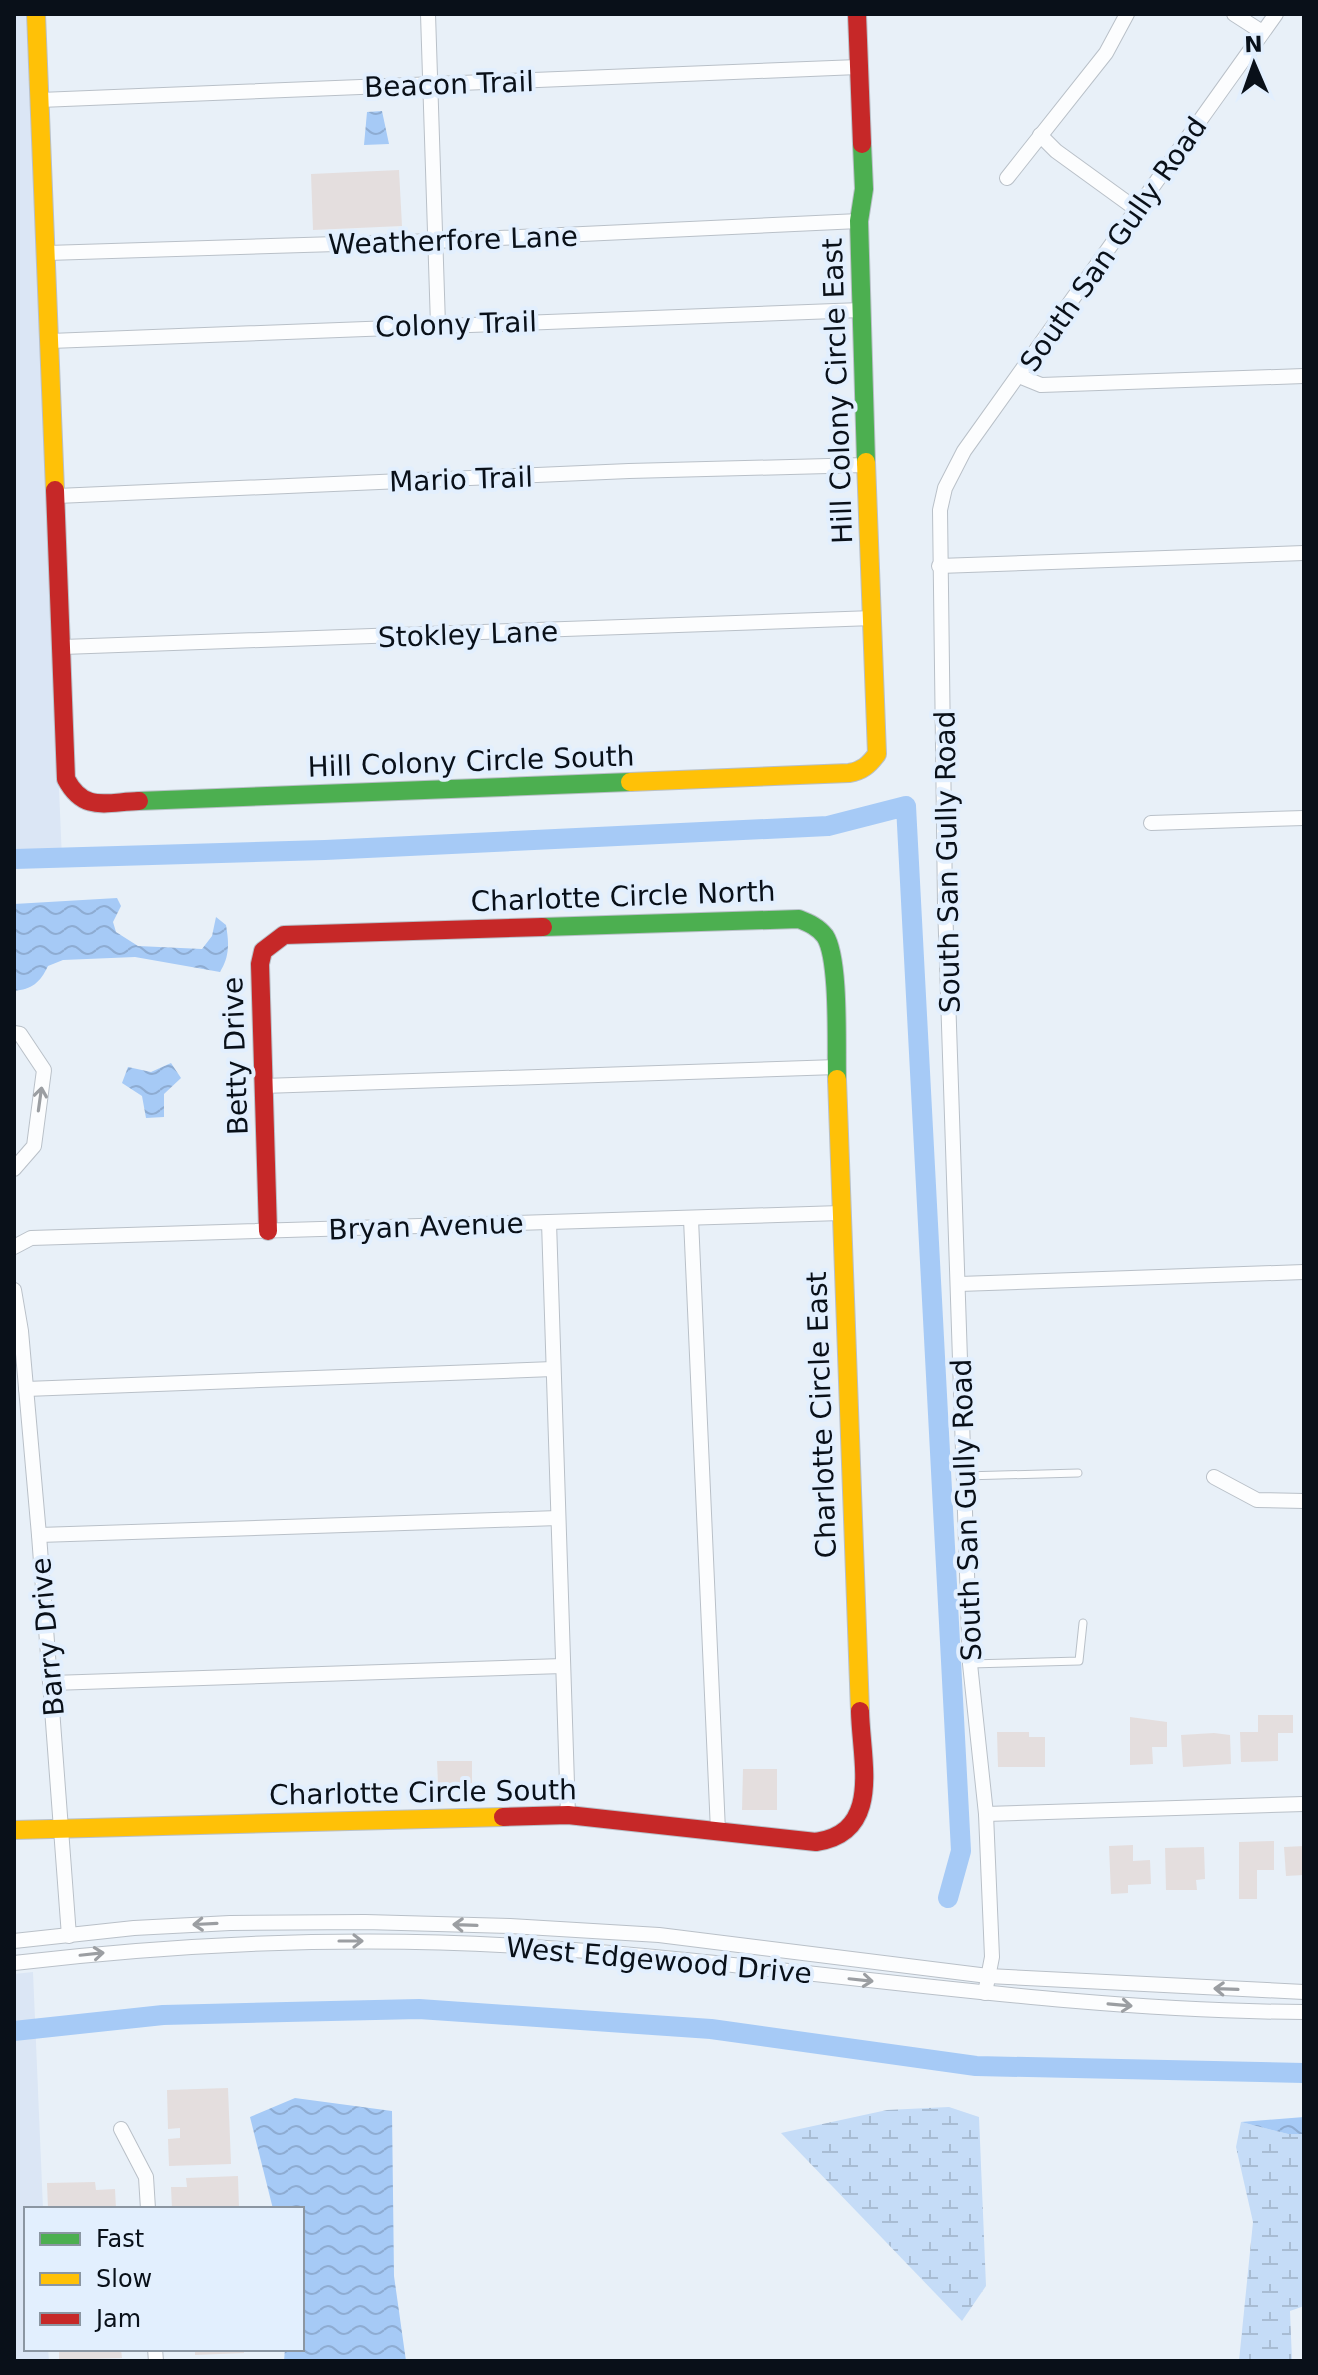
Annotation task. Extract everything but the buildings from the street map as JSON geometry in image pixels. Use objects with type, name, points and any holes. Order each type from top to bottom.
[{"type":"street","points":[[36,14],[63,647]]},
{"type":"street","points":[[428,14],[438,325]]},
{"type":"street","name":"Hill Colony Circle East","points":[[857,14],[864,189],[859,221],[861,310],[877,754],[870,764]]},
{"type":"street","points":[[1007,178],[1106,53],[1127,14]]},
{"type":"street","points":[[1234,14],[1262,32]]},
{"type":"street","name":"South San Gully Road","points":[[985,1993],[992,1957],[986,1814],[970,1664],[945,904],[938,530],[945,488],[964,451],[1276,14]]},
{"type":"street","name":"Beacon Trail","points":[[40,100],[858,67]]},
{"type":"street","points":[[1040,135],[1136,209]]},
{"type":"street","name":"Weatherfore Lane","points":[[47,253],[436,241],[859,221]]},
{"type":"street","name":"Colony Trail","points":[[50,341],[861,310]]},
{"type":"street","points":[[1019,376],[1041,385],[1304,376]]},
{"type":"street","name":"Mario Trail","points":[[57,496],[645,471],[866,465]]},
{"type":"street","points":[[939,566],[1304,553]]},
{"type":"street","name":"Stokley Lane","points":[[63,647],[873,618]]},
{"type":"street","name":"Hill Colony Circle South","points":[[63,647],[66,779],[75,796],[87,803],[849,773],[862,771],[870,764]]},
{"type":"street","points":[[1151,823],[1304,818]]},
{"type":"street","name":"Charlotte Circle North","points":[[378,932],[799,919],[815,924],[826,935],[832,946],[833,971]]},
{"type":"street","name":"Betty Drive","points":[[268,1231],[260,964],[263,951],[284,935],[378,932]]},
{"type":"street","name":"Charlotte Circle East","points":[[831,1841],[850,1832],[863,1805],[833,971]]},
{"type":"street","points":[[14,1033],[20,1034],[44,1070],[34,1146],[14,1169]]},
{"type":"street","points":[[263,1086],[837,1067]]},
{"type":"street","name":"Bryan Avenue","points":[[14,1247],[31,1238],[841,1213]]},
{"type":"street","points":[[691,1219],[718,1831]]},
{"type":"street","points":[[549,1222],[568,1815]]},
{"type":"street","points":[[959,1284],[1304,1272]]},
{"type":"street","name":"Barry Drive","points":[[14,1290],[26,1389],[52,1683],[69,1936]]},
{"type":"street","points":[[26,1389],[553,1369]]},
{"type":"street","points":[[1214,1477],[1257,1500],[1304,1501]]},
{"type":"street","points":[[39,1535],[558,1518]]},
{"type":"street","points":[[52,1683],[563,1666]]},
{"type":"street","points":[[986,1814],[1304,1804]]},
{"type":"street","name":"Charlotte Circle South","points":[[14,1830],[568,1815],[831,1841]]},
{"type":"street","name":"West Edgewood Drive","points":[[14,1941],[134,1928],[230,1923],[365,1922],[510,1926],[659,1935],[988,1976],[1304,1992]]},
{"type":"street","name":"West Edgewood Drive","points":[[14,1963],[186,1945],[294,1940],[406,1942],[676,1958],[985,1993],[1142,2007],[1304,2012]]},
{"type":"street","points":[[121,2129],[146,2177],[148,2207]]},
{"type":"lane","points":[[964,1476],[1078,1473]]},
{"type":"lane","points":[[970,1664],[1079,1661],[1083,1623]]},
{"type":"shaded area","points":[[14,14],[26,14],[62,859],[14,861]]},
{"type":"shaded area","points":[[33,1972],[43,2207],[24,2207],[24,2351],[48,2351],[49,2361],[14,2361],[14,1974]]},
{"type":"green space","points":[[949,2107],[979,2117],[986,2286],[962,2321],[781,2133],[887,2110]]},
{"type":"green space","points":[[1241,2122],[1288,2134],[1304,2134],[1304,2306],[1290,2311],[1292,2361],[1239,2361],[1253,2222],[1236,2147]]},
{"type":"water","points":[[382,111],[389,144],[364,145],[367,112]]},
{"type":"water","points":[[117,898],[121,906],[113,922],[116,932],[138,946],[202,949],[212,936],[216,917],[226,925],[228,938],[227,955],[220,972],[135,957],[63,960],[48,966],[35,984],[14,991],[14,904]]},
{"type":"water","points":[[171,1063],[181,1078],[164,1094],[164,1117],[146,1118],[142,1096],[122,1083],[128,1067],[151,1072]]},
{"type":"water","points":[[295,2098],[392,2111],[394,2276],[406,2361],[284,2361],[285,2351],[304,2351],[304,2207],[272,2207],[250,2117]]},
{"type":"water","points":[[1304,2117],[1304,2134],[1288,2134],[1241,2122]]},
{"type":"waterway","points":[[14,859],[325,850],[828,826],[906,806],[961,1851],[948,1898]]},
{"type":"waterway","points":[[14,2031],[163,2015],[419,2009],[711,2029],[976,2066],[1304,2073]]},
{"type":"traffic: fast","points":[[862,144],[864,189],[859,221],[866,462]]},
{"type":"traffic: fast","points":[[139,801],[630,782]]},
{"type":"traffic: fast","points":[[543,927],[799,919],[810,924],[825,936],[833,964],[837,1079]]},
{"type":"traffic: slow","points":[[36,14],[55,490]]},
{"type":"traffic: slow","points":[[630,782],[849,773],[865,767],[877,754],[866,462]]},
{"type":"traffic: slow","points":[[837,1079],[860,1711]]},
{"type":"traffic: slow","points":[[14,1830],[503,1817]]},
{"type":"traffic: jam","points":[[857,14],[862,144]]},
{"type":"traffic: jam","points":[[55,490],[66,779],[73,790],[88,801],[139,801]]},
{"type":"traffic: jam","points":[[268,1231],[260,964],[263,951],[284,935],[543,927]]},
{"type":"traffic: jam","points":[[503,1817],[568,1815],[816,1842],[837,1836],[851,1824],[860,1809],[864,1792],[860,1711]]}]
